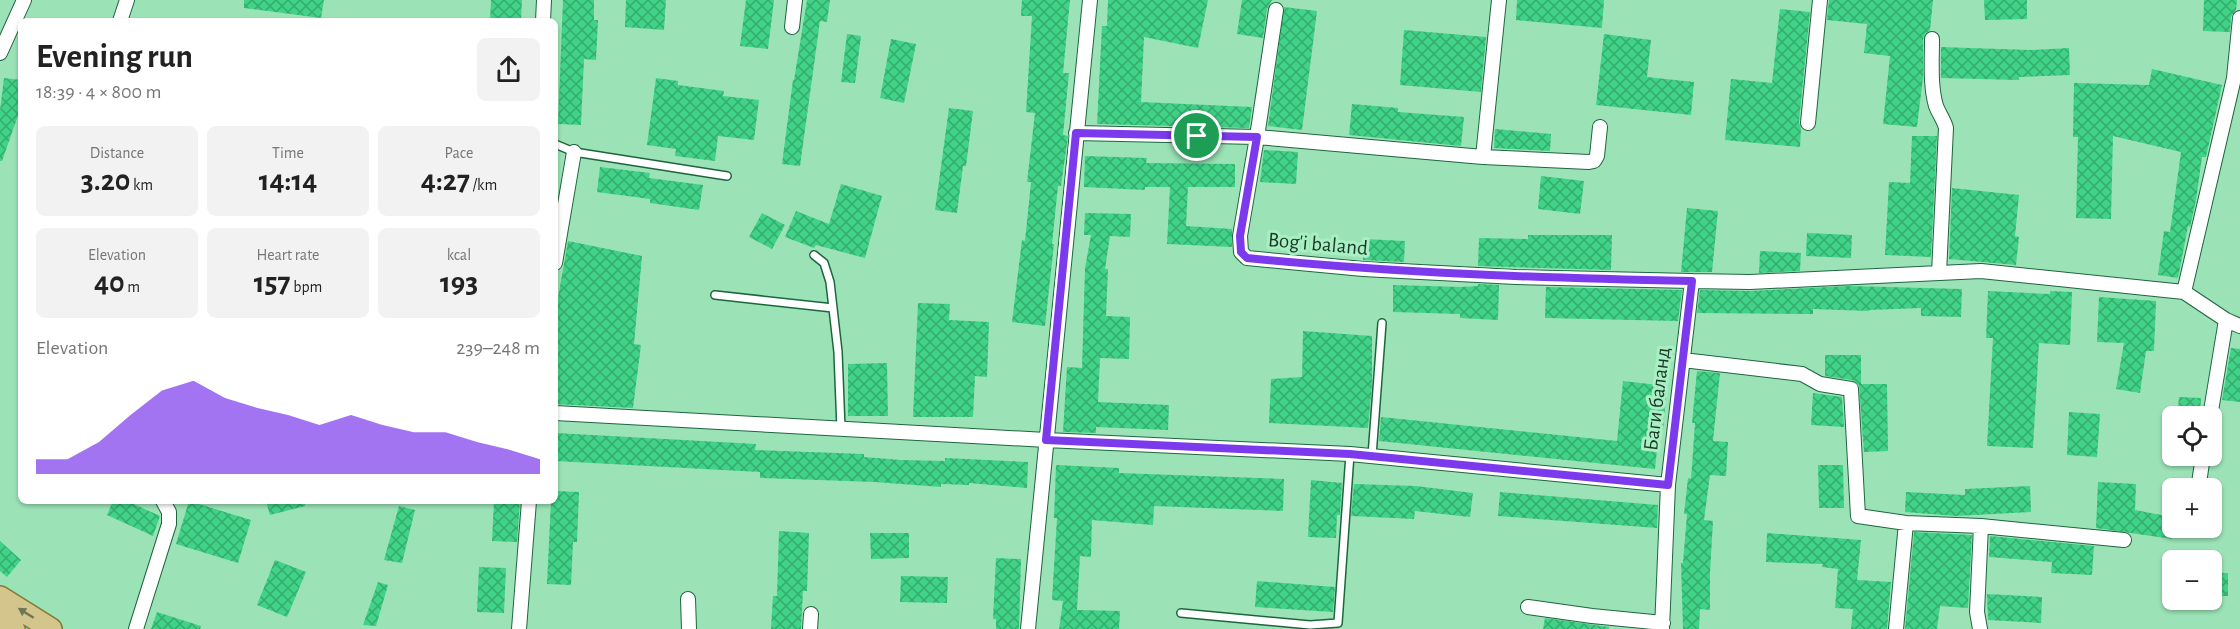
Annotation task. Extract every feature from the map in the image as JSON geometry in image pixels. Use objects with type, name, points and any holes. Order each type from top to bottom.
[{"type":"main road","points":[[0,597],[51,629]]},
{"type":"main road","points":[[0,619],[14,629]]},
{"type":"street","points":[[19,18],[24,0]]},
{"type":"street","points":[[121,18],[127,0]]},
{"type":"street","points":[[543,18],[544,0]]},
{"type":"street","points":[[792,27],[795,0]]},
{"type":"street","points":[[1028,629],[1090,0]]},
{"type":"street","points":[[1483,157],[1498,0]]},
{"type":"street","points":[[1808,123],[1820,0]]},
{"type":"street","points":[[1257,137],[1276,10]]},
{"type":"street","points":[[2184,292],[2234,78],[2240,18]]},
{"type":"street","points":[[0,52],[16,30]]},
{"type":"street","points":[[1932,39],[1932,82],[1937,110],[1943,117],[1946,128],[1939,273]]},
{"type":"street","points":[[1076,133],[1257,137],[1483,157],[1588,162],[1594,161],[1597,156],[1600,127]]},
{"type":"street","name":"Bog'i baland","points":[[1257,137],[1240,236],[1241,252],[1247,258],[1397,271],[1564,279],[1692,281]]},
{"type":"street","points":[[558,245],[574,152]]},
{"type":"street","points":[[1692,281],[1750,282],[1981,271],[2184,292],[2226,320],[2240,326]]},
{"type":"street","name":"Баги баланд","points":[[1663,626],[1668,485],[1692,281]]},
{"type":"street","points":[[2212,406],[2226,320]]},
{"type":"street","points":[[1683,360],[1802,374],[1820,384],[1851,389],[1858,516],[2124,540]]},
{"type":"street","points":[[558,413],[1350,454],[1668,485]]},
{"type":"street","points":[[136,629],[169,524],[169,512],[165,504]]},
{"type":"street","points":[[519,629],[529,504]]},
{"type":"street","points":[[1896,629],[1906,522]]},
{"type":"street","points":[[1980,629],[1977,612],[1981,526]]},
{"type":"street","points":[[688,599],[689,629]]},
{"type":"street","points":[[1528,607],[1663,626]]},
{"type":"street","points":[[810,629],[811,614]]},
{"type":"lane","points":[[558,145],[574,152],[727,176]]},
{"type":"lane","points":[[814,255],[824,263],[830,282],[838,352],[841,429]]},
{"type":"lane","points":[[715,294],[833,308]]},
{"type":"lane","points":[[1372,456],[1382,323]]},
{"type":"lane","points":[[1181,614],[1310,625],[1338,623],[1350,454]]},
{"type":"building","points":[[244,0],[324,0],[321,18],[244,8]]},
{"type":"building","points":[[491,0],[522,0],[521,18],[490,18]]},
{"type":"building","points":[[563,0],[594,0],[594,20],[598,20],[596,60],[584,59],[581,125],[558,124]]},
{"type":"building","points":[[626,0],[666,0],[664,30],[625,27]]},
{"type":"building","points":[[746,0],[774,0],[768,49],[740,46]]},
{"type":"building","points":[[807,0],[830,0],[827,22],[820,21],[800,166],[782,164]]},
{"type":"building","points":[[1022,0],[1070,0],[1063,73],[1069,73],[1063,135],[1068,136],[1061,186],[1058,186],[1045,326],[1012,322],[1022,240],[1025,241],[1031,182],[1027,182],[1035,113],[1026,112],[1032,16],[1021,16]]},
{"type":"building","points":[[1108,0],[1208,0],[1198,48],[1144,37],[1141,102],[1252,107],[1249,128],[1097,124],[1102,26],[1107,26]]},
{"type":"building","points":[[1242,0],[1272,0],[1267,9],[1263,38],[1237,34]]},
{"type":"building","points":[[1517,0],[1604,0],[1602,28],[1516,20]]},
{"type":"building","points":[[1829,0],[1933,0],[1930,30],[1923,39],[1923,77],[1917,127],[1883,124],[1890,56],[1864,53],[1867,24],[1827,20]]},
{"type":"building","points":[[1984,0],[2027,0],[2027,19],[1985,20]]},
{"type":"building","points":[[2204,0],[2237,0],[2236,10],[2231,17],[2230,32],[2203,31]]},
{"type":"building","points":[[1284,7],[1317,11],[1302,130],[1268,126]]},
{"type":"building","points":[[1780,9],[1810,12],[1799,122],[1800,147],[1725,140],[1731,79],[1772,83]]},
{"type":"building","points":[[1404,30],[1486,37],[1481,92],[1400,85]]},
{"type":"building","points":[[847,34],[861,36],[855,83],[841,82]]},
{"type":"building","points":[[1604,34],[1651,40],[1647,77],[1694,82],[1691,115],[1596,105]]},
{"type":"building","points":[[891,39],[916,44],[904,103],[880,98]]},
{"type":"building","points":[[1941,47],[2030,50],[2069,48],[2070,75],[2019,77],[2019,80],[1941,78]]},
{"type":"building","points":[[2152,69],[2222,85],[2206,157],[2202,157],[2196,200],[2190,227],[2188,226],[2178,278],[2158,275],[2164,231],[2170,232],[2181,152],[2113,136],[2111,219],[2076,218],[2078,137],[2073,137],[2074,83],[2149,85]]},
{"type":"building","points":[[4,78],[18,80],[18,116],[2,161],[0,161],[0,110]]},
{"type":"building","points":[[656,78],[678,81],[678,85],[724,91],[723,96],[759,100],[754,140],[718,136],[715,161],[675,156],[676,149],[647,145]]},
{"type":"building","points":[[1352,104],[1398,108],[1398,112],[1464,117],[1461,146],[1349,135]]},
{"type":"building","points":[[949,108],[973,111],[957,213],[935,210]]},
{"type":"building","points":[[1495,129],[1551,134],[1550,151],[1494,148]]},
{"type":"building","points":[[1912,136],[1937,136],[1931,257],[1885,255],[1889,182],[1910,183]]},
{"type":"building","points":[[1264,150],[1298,152],[1296,184],[1260,182]]},
{"type":"building","points":[[1085,156],[1147,158],[1146,163],[1235,164],[1235,187],[1188,187],[1186,226],[1232,229],[1232,247],[1167,244],[1170,187],[1145,187],[1145,190],[1084,187]]},
{"type":"building","points":[[600,167],[650,173],[649,178],[703,185],[699,210],[650,203],[650,199],[597,192]]},
{"type":"building","points":[[1541,176],[1584,181],[1580,214],[1538,209]]},
{"type":"building","points":[[841,184],[882,196],[865,258],[816,245],[814,248],[785,237],[796,211],[829,224]]},
{"type":"building","points":[[1952,188],[2019,195],[2015,236],[2019,237],[2016,265],[1949,259]]},
{"type":"building","points":[[1687,208],[1718,211],[1712,272],[1681,272]]},
{"type":"building","points":[[762,213],[785,225],[772,249],[749,237]]},
{"type":"building","points":[[1085,213],[1131,214],[1130,237],[1110,236],[1105,269],[1108,269],[1106,316],[1130,317],[1129,359],[1100,358],[1098,402],[1169,405],[1168,430],[1096,427],[1096,433],[1063,432],[1067,367],[1082,368],[1085,268],[1091,235],[1084,235]]},
{"type":"building","points":[[1807,233],[1852,235],[1851,258],[1806,256]]},
{"type":"building","points":[[1528,235],[1612,235],[1611,270],[1478,266],[1479,238],[1528,239]]},
{"type":"building","points":[[1364,239],[1405,241],[1404,262],[1363,260]]},
{"type":"building","points":[[568,241],[642,256],[634,344],[641,345],[633,408],[558,404],[558,298]]},
{"type":"building","points":[[1760,251],[1801,253],[1800,271],[1759,273]]},
{"type":"building","points":[[1478,284],[1499,285],[1498,320],[1460,318],[1460,314],[1393,312],[1393,285],[1461,287],[1478,286]]},
{"type":"building","points":[[1849,286],[1962,289],[1961,317],[1921,316],[1921,308],[1869,311],[1813,309],[1813,314],[1697,313],[1700,290],[1750,291]]},
{"type":"building","points":[[1546,287],[1682,290],[1678,321],[1545,318]]},
{"type":"building","points":[[1988,291],[2050,294],[2050,291],[2072,292],[2070,345],[2039,343],[2033,448],[1987,446],[1993,338],[1986,338]]},
{"type":"building","points":[[2099,297],[2156,301],[2154,351],[2146,351],[2140,393],[2116,389],[2124,343],[2097,342]]},
{"type":"building","points":[[918,303],[950,304],[949,320],[989,322],[987,377],[975,376],[973,417],[913,417]]},
{"type":"building","points":[[1303,331],[1372,336],[1372,384],[1368,428],[1269,423],[1271,379],[1302,377]]},
{"type":"building","points":[[2231,348],[2240,349],[2240,402],[2222,400]]},
{"type":"building","points":[[1825,355],[1861,355],[1861,384],[1887,384],[1888,451],[1864,452],[1859,385],[1852,380],[1825,376]]},
{"type":"building","points":[[887,363],[888,416],[848,416],[848,364]]},
{"type":"building","points":[[1697,371],[1720,373],[1713,441],[1728,442],[1726,476],[1710,475],[1704,520],[1713,521],[1710,610],[1700,609],[1699,629],[1683,629],[1681,563],[1683,563],[1687,514],[1684,514],[1688,478],[1691,479],[1695,423],[1692,423]]},
{"type":"building","points":[[1623,381],[1667,386],[1663,430],[1659,430],[1655,469],[1379,441],[1381,417],[1617,441]]},
{"type":"building","points":[[1813,393],[1842,397],[1844,427],[1811,425]]},
{"type":"building","points":[[2179,397],[2201,398],[2201,406],[2178,406]]},
{"type":"building","points":[[2069,412],[2100,414],[2097,457],[2067,455]]},
{"type":"building","points":[[558,433],[756,444],[755,450],[864,454],[864,457],[901,460],[945,461],[945,458],[1028,462],[1027,488],[969,483],[969,485],[941,484],[941,487],[760,478],[760,472],[558,461]]},
{"type":"building","points":[[1056,465],[1119,468],[1119,473],[1284,479],[1283,511],[1154,506],[1153,525],[1092,520],[1091,557],[1080,556],[1077,610],[1120,611],[1119,629],[1059,629],[1063,601],[1052,600],[1057,518],[1054,518]]},
{"type":"building","points":[[1818,465],[1843,465],[1844,508],[1819,508]]},
{"type":"building","points":[[1311,480],[1342,483],[1336,538],[1308,537]]},
{"type":"building","points":[[2098,482],[2136,484],[2135,510],[2162,515],[2162,538],[2096,528]]},
{"type":"building","points":[[1354,484],[1416,486],[1473,493],[1470,517],[1415,511],[1414,519],[1351,516]]},
{"type":"building","points":[[2030,486],[2031,512],[1956,516],[1905,512],[1906,492],[1965,495],[1965,489]]},
{"type":"building","points":[[558,491],[579,492],[577,542],[573,542],[571,585],[547,584],[551,504],[558,504]]},
{"type":"building","points":[[1500,492],[1658,505],[1657,528],[1498,516]]},
{"type":"building","points":[[112,504],[134,504],[160,516],[153,536],[107,515]]},
{"type":"building","points":[[188,504],[199,504],[251,520],[238,563],[176,544]]},
{"type":"building","points":[[267,504],[305,504],[305,506],[270,515]]},
{"type":"building","points":[[494,504],[520,504],[517,542],[492,541]]},
{"type":"building","points":[[399,506],[415,510],[402,563],[384,560]]},
{"type":"building","points":[[779,531],[809,533],[807,591],[803,591],[801,629],[771,629],[773,596],[777,596]]},
{"type":"building","points":[[1914,532],[1972,535],[1968,608],[1940,606],[1937,629],[1905,629]]},
{"type":"building","points":[[870,533],[909,533],[909,558],[871,559]]},
{"type":"building","points":[[1767,533],[1861,540],[1857,580],[1891,582],[1887,629],[1851,629],[1853,609],[1835,608],[1838,569],[1822,567],[1823,564],[1766,562]]},
{"type":"building","points":[[1990,536],[2094,546],[2092,575],[2051,573],[2052,562],[1989,557]]},
{"type":"building","points":[[0,541],[21,560],[7,577],[0,571]]},
{"type":"building","points":[[996,558],[1021,559],[1019,629],[996,629],[996,619],[993,619]]},
{"type":"building","points":[[275,560],[306,572],[287,617],[257,605]]},
{"type":"building","points":[[479,567],[506,568],[504,613],[477,612]]},
{"type":"building","points":[[2222,573],[2228,573],[2228,596],[2222,596]]},
{"type":"building","points":[[901,576],[948,577],[947,603],[900,602]]},
{"type":"building","points":[[1257,581],[1335,587],[1333,612],[1255,607]]},
{"type":"building","points":[[378,582],[388,585],[376,626],[363,625]]},
{"type":"building","points":[[1987,594],[2042,597],[2041,623],[1988,620]]},
{"type":"building","points":[[157,612],[201,626],[200,629],[151,629]]},
{"type":"building","points":[[1545,618],[1609,627],[1609,629],[1543,629]]},
{"type":"route","points":[[1076,133],[1197,136],[1257,137],[1240,236],[1241,252],[1247,258],[1363,269],[1516,277],[1692,281],[1668,485],[1350,454],[1046,440],[1076,133]]}]
